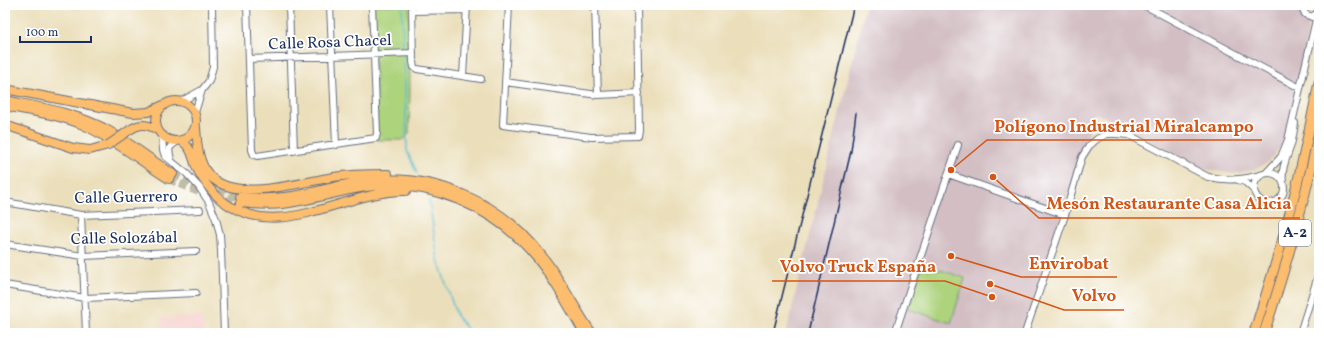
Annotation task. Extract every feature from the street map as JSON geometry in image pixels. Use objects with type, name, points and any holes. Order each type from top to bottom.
[{"type":"highway","name":"A-2","points":[[1254,333],[1290,215],[1319,82]]},
{"type":"highway","name":"A-2","points":[[1264,333],[1281,281],[1299,216],[1319,132]]},
{"type":"highway","points":[[1249,333],[1275,267]]},
{"type":"main road","points":[[5,89],[134,113],[148,112],[169,102],[182,101],[188,103],[195,112],[197,119],[196,127],[199,151],[206,170],[217,181],[232,188],[276,188],[332,177],[371,174],[415,177],[436,181],[452,190]]},
{"type":"main road","points":[[5,100],[59,111],[91,122],[114,134],[171,176],[110,139],[81,124],[50,115],[5,106]]},
{"type":"main road","points":[[160,133],[156,118],[159,109],[163,105]]},
{"type":"main road","points":[[5,126],[73,148],[90,150],[108,144],[133,127],[141,125],[151,126],[172,141],[180,141],[192,134],[196,127]]},
{"type":"main road","points":[[180,141],[191,150],[197,168],[215,194],[239,210],[258,217],[279,218],[294,216],[385,192],[404,191],[437,193]]},
{"type":"main road","points":[[584,333],[546,271],[519,239],[480,210],[461,201],[415,187],[379,186],[355,189],[282,204],[256,204],[240,200],[292,196],[361,182],[387,179],[425,182],[474,198],[511,222],[525,235],[548,264],[592,333]]},
{"type":"street","points":[[195,112],[202,90],[209,81],[214,67],[212,5]]},
{"type":"street","points":[[247,5],[252,150],[254,155],[257,156],[376,138],[372,5]]},
{"type":"street","points":[[288,5],[294,151]]},
{"type":"street","points":[[330,5],[336,145]]},
{"type":"street","points":[[509,5],[503,125],[591,137],[638,136],[639,94],[637,5]]},
{"type":"street","points":[[595,5],[598,95]]},
{"type":"street","points":[[1144,5],[1300,88]]},
{"type":"street","points":[[1295,5],[1304,7],[1304,14],[1309,17],[1313,31]]},
{"type":"street","points":[[1294,113],[1294,133],[1283,171],[1284,185],[1282,195],[1274,202],[1269,203],[1260,201],[1257,198],[1254,185],[1256,180],[1265,174],[1277,162],[1284,152],[1316,20],[1318,10],[1316,5]]},
{"type":"street","points":[[462,76],[467,7],[412,8],[414,67],[417,69],[481,79]]},
{"type":"street","points":[[1309,17],[1316,14]]},
{"type":"street","name":"Calle Rosa Chacel","points":[[249,59],[413,52]]},
{"type":"street","points":[[505,82],[598,95],[639,94]]},
{"type":"street","points":[[182,101],[202,90]]},
{"type":"street","points":[[160,133],[164,153],[167,159],[187,174],[204,194],[214,213],[220,235],[224,333]]},
{"type":"street","points":[[1025,333],[1082,157],[1089,146],[1096,139],[1106,134],[1129,136],[1208,177],[1223,180],[1236,180],[1265,174],[1275,174],[1284,185]]},
{"type":"street","points":[[171,161],[169,150],[171,146],[180,141]]},
{"type":"street","points":[[896,333],[958,144]]},
{"type":"street","points":[[948,174],[1064,215]]},
{"type":"street","points":[[1236,180],[1244,182],[1254,190]]},
{"type":"street","name":"Calle Guerrero","points":[[5,202],[82,215],[200,210]]},
{"type":"street","points":[[82,215],[86,333]]},
{"type":"street","name":"Calle Solozábal","points":[[5,244],[83,256],[196,251]]},
{"type":"street","points":[[1300,333],[1319,273]]},
{"type":"street","points":[[5,285],[85,298],[196,293]]},
{"type":"street","points":[[5,332],[10,333]]},
{"type":"shaded area","points":[[866,5],[1300,5],[1309,25],[1300,72],[1283,144],[1267,163],[1254,170],[1233,174],[1204,169],[1095,113],[1023,333],[786,333]]},
{"type":"shaded area","points":[[203,316],[204,333],[161,333],[161,318]]},
{"type":"green space","points":[[373,5],[409,5],[409,134],[403,140],[377,140]]},
{"type":"green space","points":[[923,264],[965,278],[951,323],[908,309]]},
{"type":"waterway","points":[[402,5],[403,49]]},
{"type":"waterway","points":[[404,56],[407,151],[417,173]]},
{"type":"waterway","points":[[429,200],[438,260],[457,317],[471,333]]},
{"type":"tunnel","points":[[173,174],[214,191],[240,197]]},
{"type":"tunnel","points":[[169,179],[204,194],[240,203]]},
{"type":"railway","points":[[773,333],[854,5]]},
{"type":"railway","points":[[808,333],[851,151],[856,113]]},
{"type":"place","name":"Polígono Industrial Miralcampo","points":[[951,170]]},
{"type":"place","name":"Mesón Restaurante Casa Alicia","points":[[993,177]]},
{"type":"place","name":"Envirobat","points":[[951,256]]},
{"type":"place","name":"Volvo","points":[[990,284]]},
{"type":"place","name":"Volvo Truck España","points":[[992,297]]}]
